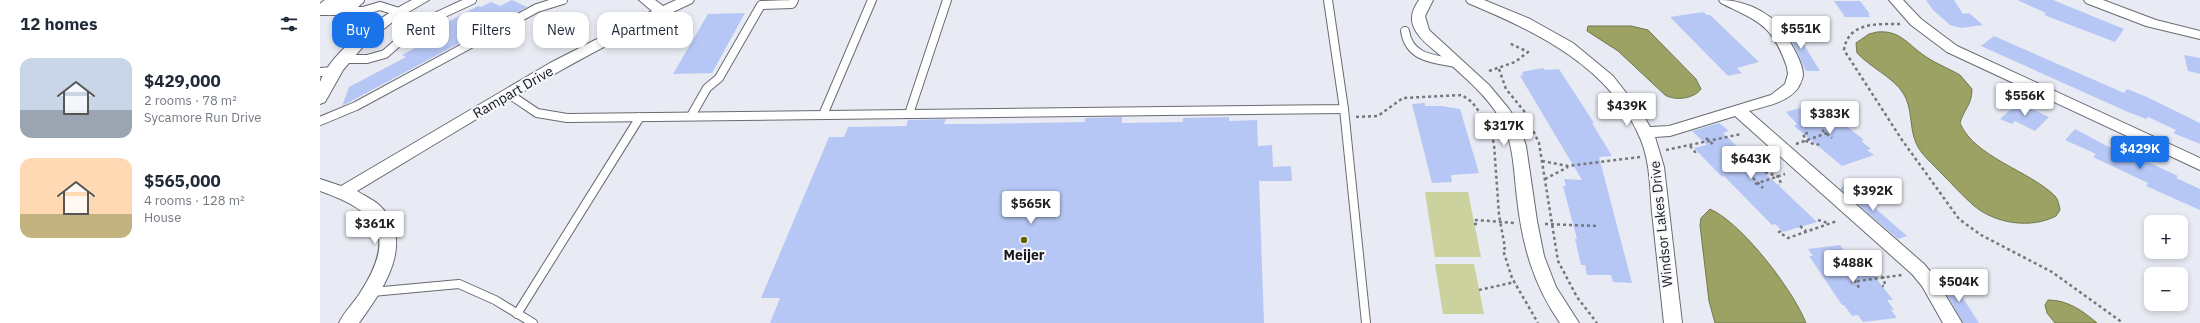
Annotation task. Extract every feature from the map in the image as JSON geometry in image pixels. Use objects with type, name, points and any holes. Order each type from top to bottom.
[{"type":"street","points":[[399,12],[422,0]]},
{"type":"street","points":[[646,0],[661,11]]},
{"type":"street","name":"Rampart Drive","points":[[343,192],[596,43],[687,0]]},
{"type":"street","points":[[1426,0],[1418,14],[1420,28],[1494,99],[1512,126],[1518,144],[1533,252],[1542,278],[1555,302],[1570,323]]},
{"type":"street","name":"Windsor Lakes Drive","points":[[1473,0],[1541,30],[1589,62],[1622,95],[1645,132],[1656,167],[1673,323]]},
{"type":"street","points":[[1645,132],[1670,131],[1776,98],[1786,92],[1794,84],[1796,72],[1793,60],[1771,25],[1761,17],[1726,0]]},
{"type":"street","points":[[1896,0],[1916,22],[1952,49],[2200,165]]},
{"type":"street","points":[[2091,0],[2151,23],[2199,35]]},
{"type":"street","points":[[320,99],[327,71],[344,59],[378,26],[392,17]]},
{"type":"street","points":[[1738,110],[1922,273],[1953,323]]},
{"type":"street","points":[[320,185],[360,199],[378,214],[388,230],[390,245],[383,274],[372,292],[348,323]]},
{"type":"lane","points":[[320,10],[331,0]]},
{"type":"lane","points":[[329,11],[341,0]]},
{"type":"lane","points":[[338,11],[351,0]]},
{"type":"lane","points":[[347,11],[360,0]]},
{"type":"lane","points":[[344,59],[367,59],[385,54],[418,24],[449,8],[472,0]]},
{"type":"lane","points":[[320,121],[356,106],[537,8],[563,0]]},
{"type":"lane","points":[[691,116],[707,88],[719,78],[761,5],[792,4],[794,0]]},
{"type":"lane","points":[[823,115],[872,0]]},
{"type":"lane","points":[[909,114],[947,0]]},
{"type":"lane","points":[[1328,0],[1345,113],[1366,323]]},
{"type":"lane","points":[[320,10],[362,11],[380,3],[399,12]]},
{"type":"lane","points":[[1405,31],[1407,42],[1412,49],[1433,59],[1456,63]]},
{"type":"lane","points":[[509,94],[537,113],[567,118],[909,114],[1345,113]]},
{"type":"lane","points":[[517,314],[640,117]]},
{"type":"lane","points":[[372,292],[459,284],[495,300],[533,323]]},
{"type":"path","points":[[1903,24],[1870,26],[1857,29],[1849,34],[1844,42],[1844,50],[1902,140],[1959,219],[1981,235],[2052,272],[2075,287],[2123,323]]},
{"type":"path","points":[[1489,71],[1515,62],[1528,52],[1509,44]]},
{"type":"path","points":[[1499,68],[1506,89],[1519,104],[1536,134],[1545,179],[1556,253],[1563,272],[1577,297],[1597,323]]},
{"type":"path","points":[[1345,113],[1378,116],[1403,98],[1462,95],[1472,102],[1488,124],[1493,139],[1505,248],[1503,250],[1512,278],[1538,323]]},
{"type":"path","points":[[1822,130],[1832,138]]},
{"type":"path","points":[[1782,149],[1830,132]]},
{"type":"path","points":[[1808,133],[1803,134],[1806,141],[1816,145],[1820,144]]},
{"type":"path","points":[[1706,138],[1715,146]]},
{"type":"path","points":[[1690,146],[1695,152],[1697,151]]},
{"type":"path","points":[[1545,179],[1568,166]]},
{"type":"path","points":[[1765,172],[1778,177],[1781,184],[1780,185]]},
{"type":"path","points":[[1756,184],[1786,174]]},
{"type":"path","points":[[1753,178],[1756,184],[1763,188]]},
{"type":"path","points":[[1474,224],[1477,224],[1476,220],[1597,226]]},
{"type":"path","points":[[1818,220],[1829,223]]},
{"type":"path","points":[[1781,231],[1779,232],[1784,237],[1788,238],[1837,221]]},
{"type":"path","points":[[1800,226],[1806,231]]},
{"type":"path","points":[[1871,271],[1884,278]]},
{"type":"path","points":[[1850,282],[1922,273]]},
{"type":"path","points":[[1851,275],[1860,289]]},
{"type":"path","points":[[1882,286],[1885,286],[1884,278]]},
{"type":"path","points":[[1479,290],[1515,282]]},
{"type":"shaded area","points":[[1588,26],[1631,26],[1648,30],[1696,79],[1701,89],[1694,95],[1684,98],[1674,98],[1665,95],[1618,51],[1587,31]]},
{"type":"shaded area","points":[[1877,32],[1897,35],[1936,63],[1960,75],[1972,89],[1971,99],[1960,123],[1967,135],[1977,145],[2003,163],[2032,179],[2055,196],[2058,200],[2060,210],[2056,216],[2046,220],[2025,223],[1992,217],[1973,205],[1928,160],[1916,143],[1912,131],[1910,111],[1903,93],[1894,82],[1857,53],[1856,43],[1869,34]]},
{"type":"shaded area","points":[[1425,192],[1468,192],[1481,257],[1435,257]]},
{"type":"shaded area","points":[[1710,209],[1737,228],[1765,259],[1790,293],[1806,323],[1715,323],[1709,301],[1700,225],[1701,218]]},
{"type":"shaded area","points":[[1435,264],[1474,264],[1484,314],[1443,314]]},
{"type":"shaded area","points":[[2048,300],[2055,300],[2069,304],[2081,310],[2097,323],[2055,323],[2047,313],[2045,305]]},
{"type":"building","points":[[512,0],[527,7],[518,12],[466,12],[478,6],[481,7],[491,2],[500,6]]},
{"type":"building","points":[[1926,0],[1954,0],[1963,14],[1969,13],[1983,25],[1961,28],[1950,25],[1933,10]]},
{"type":"building","points":[[2017,0],[2053,0],[2124,29],[2115,42],[2044,15],[2046,13]]},
{"type":"building","points":[[1834,1],[1860,1],[1870,14],[1868,14],[1870,17],[1845,17]]},
{"type":"building","points":[[1703,12],[1710,15],[1759,62],[1737,68],[1742,73],[1728,76],[1670,17]]},
{"type":"building","points":[[745,13],[712,73],[673,74],[688,48],[693,48],[693,40],[708,14]]},
{"type":"building","points":[[457,17],[457,44],[342,106],[349,87],[406,57],[402,55],[415,48],[449,48],[449,21]]},
{"type":"building","points":[[1782,27],[1793,27],[1820,71],[1806,71],[1797,51]]},
{"type":"building","points":[[1994,36],[2124,93],[2127,89],[2147,97],[2200,123],[2200,144],[2173,133],[2176,130],[2148,117],[2146,119],[2128,112],[1981,46]]},
{"type":"building","points":[[2184,55],[2200,58],[2200,74],[2188,71]]},
{"type":"building","points":[[1543,68],[1545,70],[1559,69],[1594,123],[1592,123],[1612,156],[1599,157],[1632,283],[1613,282],[1611,275],[1587,275],[1585,265],[1581,265],[1575,239],[1577,239],[1563,186],[1566,186],[1564,179],[1582,180],[1520,76],[1523,75],[1522,72]]},
{"type":"building","points":[[2019,102],[2049,117],[2035,131],[2015,121],[2012,124],[2000,119]]},
{"type":"building","points":[[1425,103],[1425,106],[1442,106],[1460,109],[1479,173],[1451,175],[1452,182],[1432,183],[1412,104]]},
{"type":"building","points":[[1810,105],[1815,109],[1819,108],[1828,115],[1831,114],[1864,140],[1861,141],[1871,149],[1867,150],[1874,155],[1842,166],[1794,126],[1797,124],[1786,112]]},
{"type":"building","name":"Meijer","points":[[1122,117],[1122,123],[1183,122],[1183,118],[1229,117],[1229,121],[1257,120],[1258,146],[1272,145],[1273,167],[1291,166],[1292,181],[1259,181],[1264,323],[770,323],[780,298],[761,298],[829,137],[844,137],[848,127],[906,126],[908,120],[946,119],[944,124],[977,124],[1085,122],[1085,118]]},
{"type":"building","points":[[1719,123],[1729,131],[1723,133],[1817,222],[1783,232],[1775,224],[1772,225],[1724,176],[1722,177],[1694,148],[1707,145],[1692,131]]},
{"type":"building","points":[[2075,129],[2120,153],[2122,150],[2178,176],[2176,178],[2200,189],[2200,210],[2146,186],[2148,183],[2093,157],[2096,154],[2065,140]]},
{"type":"building","points":[[1846,183],[1907,236],[1898,239],[1840,189]]},
{"type":"building","points":[[1840,245],[1845,252],[1849,252],[1856,261],[1862,260],[1893,300],[1887,300],[1894,310],[1891,310],[1897,318],[1863,322],[1858,315],[1852,316],[1844,305],[1842,305],[1809,256],[1813,256],[1808,249]]},
{"type":"building","points":[[1939,281],[1952,281],[1979,323],[1963,323]]},
{"type":"place","name":"Meijer","points":[[1024,240]]}]
